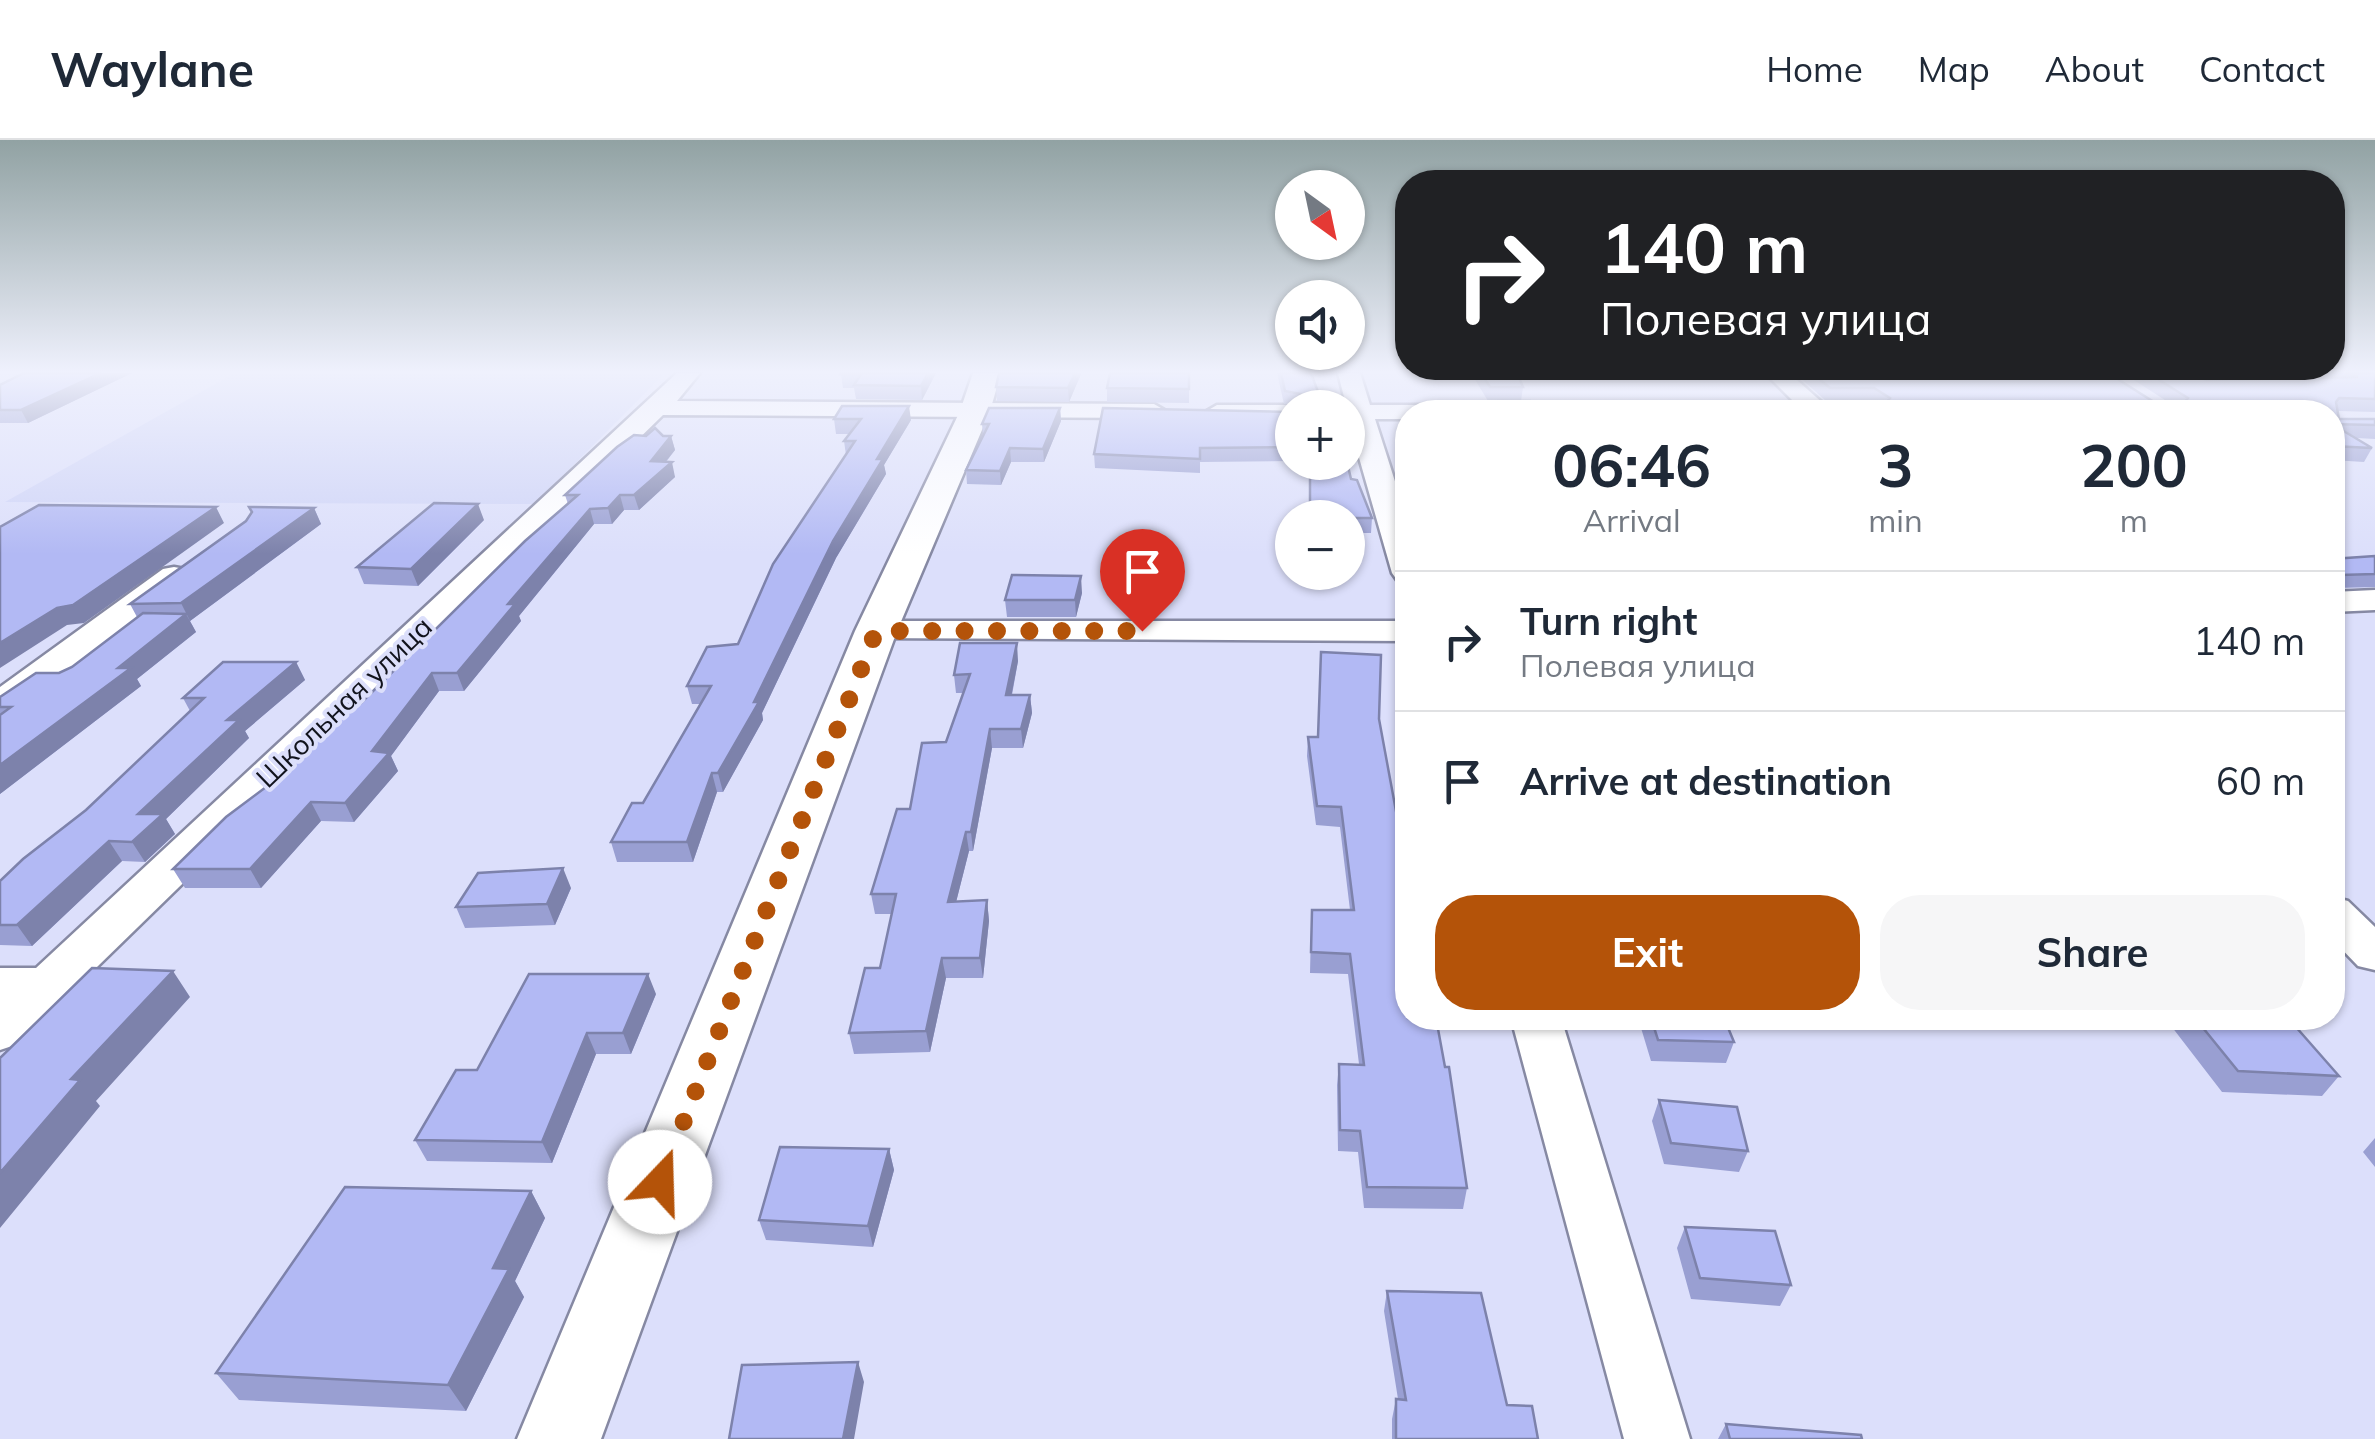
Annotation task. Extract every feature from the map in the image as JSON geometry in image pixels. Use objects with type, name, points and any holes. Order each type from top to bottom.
[{"type":"street","name":"Школьная улица","points":[[0,1031],[23,985],[629,434]]},
{"type":"street","points":[[559,1439],[876,631],[964,434]]},
{"type":"street","points":[[1365,445],[1395,534]]},
{"type":"street","points":[[0,704],[193,563]]},
{"type":"street","points":[[2345,601],[2375,600]]},
{"type":"street","points":[[876,631],[1395,631]]},
{"type":"street","points":[[2345,925],[2375,954]]},
{"type":"street","points":[[1539,1030],[1657,1439]]},
{"type":"shaded area","points":[[127,434],[605,434],[535,504],[5,502]]},
{"type":"building","points":[[850,434],[892,434],[877,459],[883,459],[833,541],[754,702],[759,702],[718,773],[712,773],[687,842],[611,842],[632,803],[643,803],[711,686],[687,686],[707,647],[738,644],[773,564],[855,441],[844,441]]},
{"type":"building","points":[[984,434],[1049,434],[1043,449],[1010,448],[1000,471],[966,470]]},
{"type":"building","points":[[1098,434],[1275,434],[1275,447],[1200,448],[1200,459],[1094,454]]},
{"type":"building","points":[[2345,434],[2348,434],[2372,448],[2345,447]]},
{"type":"building","points":[[634,435],[671,436],[651,461],[672,462],[634,495],[620,495],[608,508],[590,509],[508,604],[515,604],[457,673],[432,673],[372,751],[389,753],[345,803],[311,802],[250,869],[173,869],[226,817],[278,778],[346,704],[361,703],[525,541],[578,495],[565,495],[617,447]]},
{"type":"building","points":[[1310,480],[1357,480],[1365,500],[1310,500]]},
{"type":"building","points":[[434,503],[478,504],[411,569],[357,567]]},
{"type":"building","points":[[39,505],[216,507],[73,605],[57,608],[0,643],[0,527]]},
{"type":"building","points":[[249,507],[314,508],[181,603],[130,604],[246,521],[252,512]]},
{"type":"building","points":[[2375,556],[2375,574],[2345,575],[2345,558]]},
{"type":"building","points":[[1012,575],[1081,576],[1075,600],[1005,600]]},
{"type":"building","points":[[143,613],[186,614],[118,668],[131,668],[0,765],[0,715],[11,707],[0,707],[0,697],[36,673],[59,673],[72,667]]},
{"type":"building","points":[[960,643],[1017,643],[1006,695],[1030,695],[1021,729],[990,729],[971,832],[966,832],[948,902],[987,900],[980,958],[942,958],[926,1031],[849,1033],[865,968],[880,968],[896,894],[871,894],[897,809],[910,809],[922,743],[946,742],[970,674],[954,675]]},
{"type":"building","points":[[1321,652],[1381,655],[1379,719],[1395,806],[1395,1030],[1438,1030],[1445,1067],[1449,1067],[1467,1188],[1367,1187],[1360,1131],[1340,1130],[1339,1064],[1364,1065],[1350,954],[1311,952],[1312,910],[1354,910],[1341,807],[1317,806],[1308,737],[1318,737]]},
{"type":"building","points":[[223,662],[296,662],[227,720],[239,720],[138,814],[163,814],[132,842],[109,841],[17,925],[0,925],[0,881],[86,810],[204,698],[183,698]]},
{"type":"building","points":[[563,868],[547,904],[456,907],[478,873]]},
{"type":"building","points":[[92,968],[173,971],[71,1079],[80,1080],[0,1173],[0,1058]]},
{"type":"building","points":[[529,974],[648,974],[623,1033],[587,1033],[542,1142],[415,1140],[456,1070],[477,1070]]},
{"type":"building","points":[[1655,1030],[1729,1030],[1734,1042],[1658,1040]]},
{"type":"building","points":[[2205,1030],[2299,1030],[2339,1076],[2238,1071]]},
{"type":"building","points":[[1659,1100],[1737,1107],[1748,1151],[1671,1143]]},
{"type":"building","points":[[780,1147],[889,1149],[868,1226],[759,1220]]},
{"type":"building","points":[[345,1187],[531,1191],[493,1268],[509,1269],[448,1385],[216,1373]]},
{"type":"building","points":[[1685,1227],[1775,1231],[1791,1285],[1700,1278]]},
{"type":"building","points":[[1387,1291],[1481,1293],[1507,1405],[1532,1406],[1538,1439],[1396,1439],[1396,1399],[1406,1400]]},
{"type":"building","points":[[858,1362],[843,1439],[729,1439],[742,1365]]},
{"type":"building","points":[[1726,1424],[1861,1435],[1862,1439],[1730,1439]]},
{"type":"route","points":[[660,1182],[876,631],[1142,631]]}]
